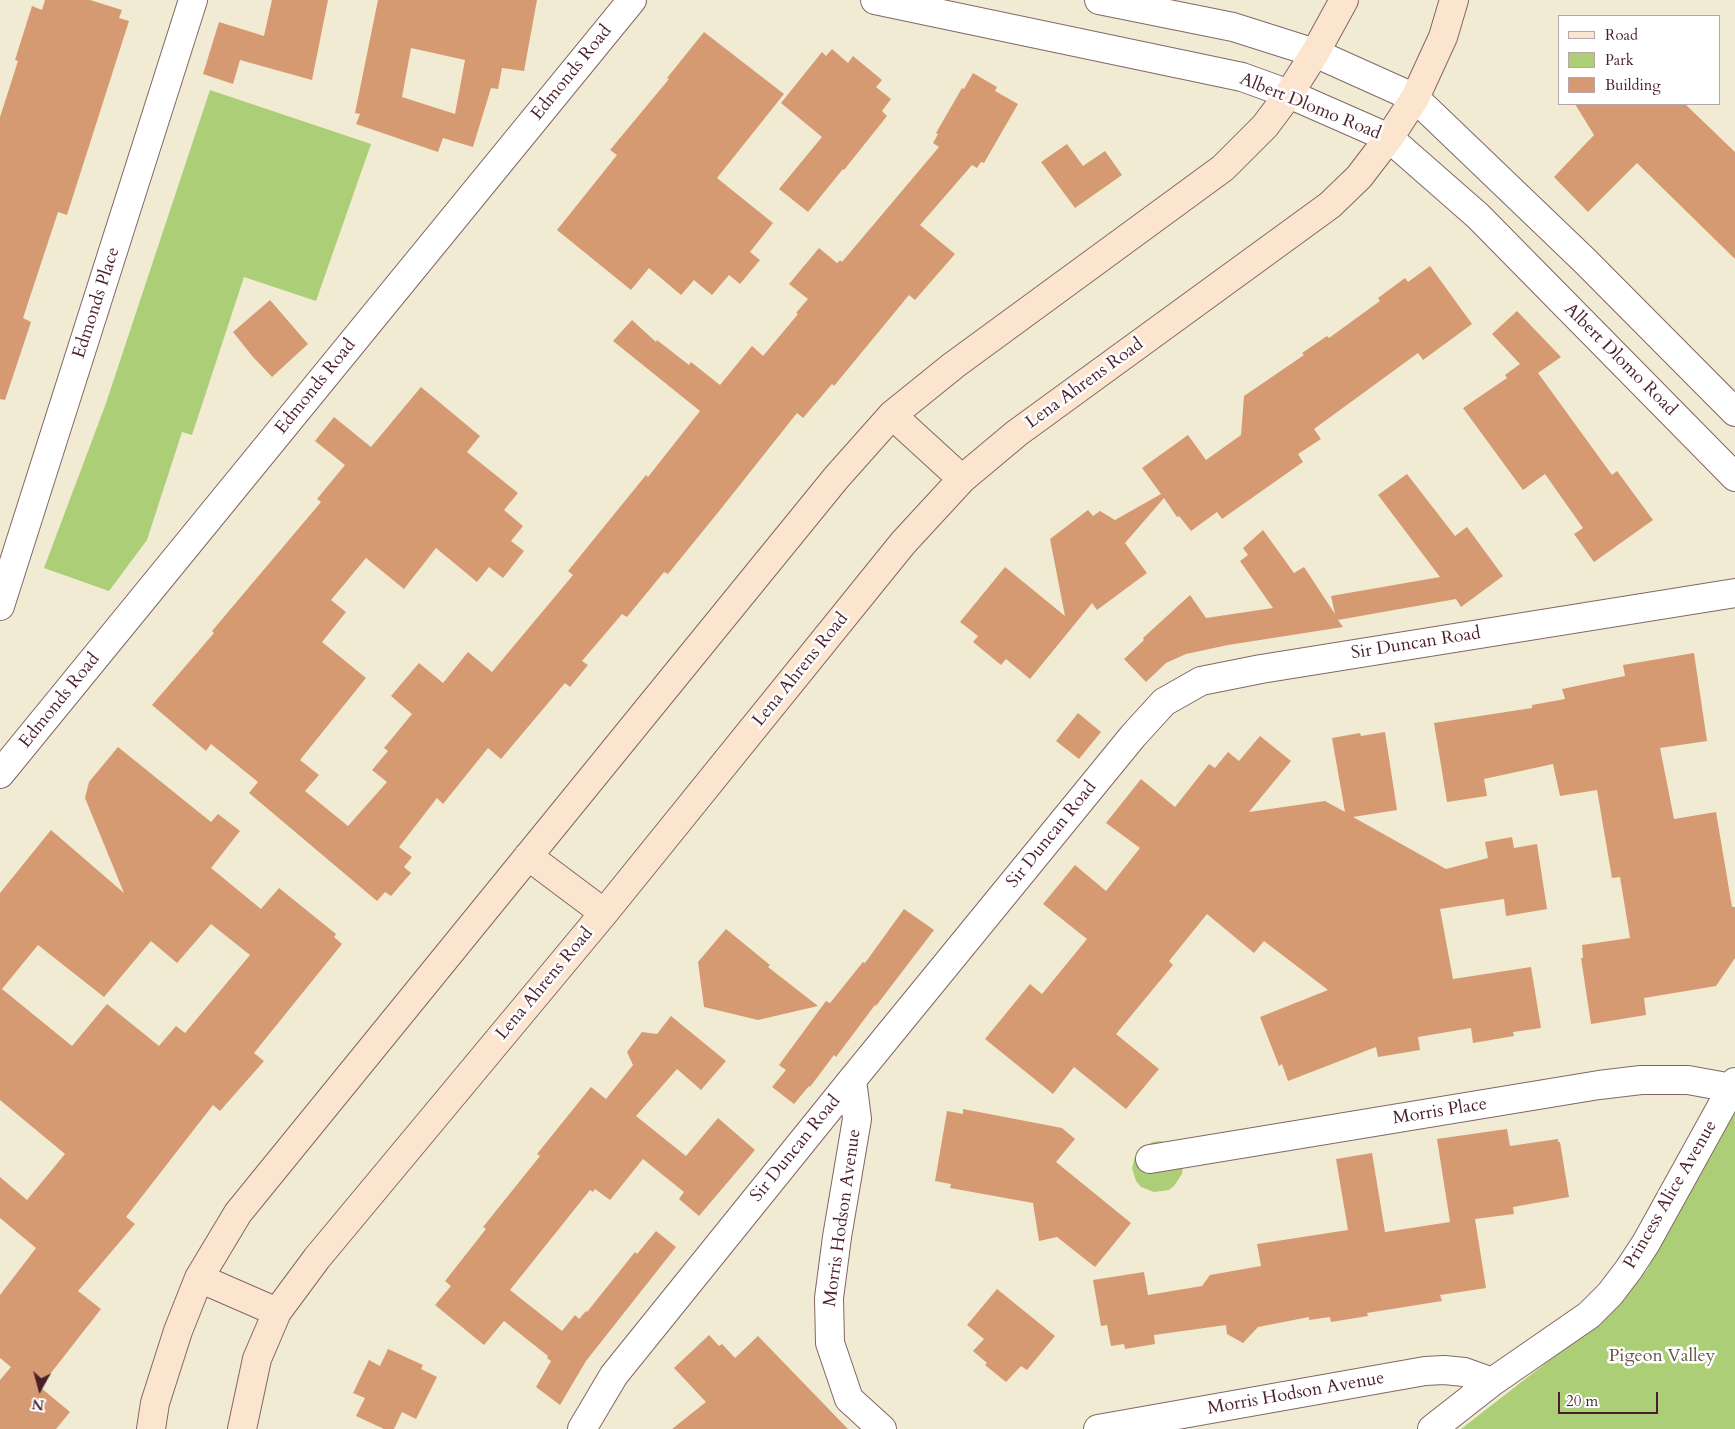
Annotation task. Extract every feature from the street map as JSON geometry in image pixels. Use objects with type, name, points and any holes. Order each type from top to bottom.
[{"type":"main road","points":[[150,1429],[155,1403],[175,1340],[198,1278],[238,1213],[836,478],[892,415],[954,365],[1223,168],[1265,126],[1289,94],[1315,53],[1344,0]]},
{"type":"main road","name":"Lena Ahrens Road","points":[[242,1429],[257,1359],[278,1312],[317,1258],[604,913],[903,543],[962,479],[1017,433],[1330,205],[1358,177],[1389,138],[1415,98],[1443,37],[1454,0]]},
{"type":"main road","points":[[892,415],[962,479]]},
{"type":"main road","points":[[528,856],[604,913]]},
{"type":"main road","points":[[198,1278],[278,1312]]},
{"type":"street","name":"Edmonds Place","points":[[0,606],[193,0]]},
{"type":"street","name":"Edmonds Road","points":[[0,774],[632,0]]},
{"type":"street","name":"Albert Dlomo Road","points":[[875,0],[954,8],[1242,77],[1289,94],[1389,138],[1478,216],[1735,477]]},
{"type":"street","points":[[1099,0],[1233,28],[1315,53],[1415,98],[1577,253],[1735,412]]},
{"type":"street","name":"Sir Duncan Road","points":[[582,1429],[614,1376],[852,1080],[1133,736],[1164,702],[1202,681],[1271,668],[1735,593]]},
{"type":"street","name":"Morris Hodson Avenue","points":[[852,1080],[857,1119],[837,1237],[829,1298],[830,1343],[849,1399],[882,1429]]},
{"type":"street","name":"Morris Place","points":[[1150,1159],[1599,1085],[1641,1080],[1688,1080],[1733,1085]]},
{"type":"street","name":"Princess Alice Avenue","points":[[1432,1429],[1492,1382],[1589,1314],[1610,1294],[1646,1244],[1733,1085]]},
{"type":"street","name":"Morris Hodson Avenue","points":[[1098,1429],[1425,1371],[1464,1372],[1492,1382]]},
{"type":"green space","points":[[210,90],[371,144],[316,301],[244,277],[192,435],[182,432],[147,540],[109,591],[44,568],[105,406]]},
{"type":"green space","name":"Pigeon Valley","points":[[1735,1101],[1735,1429],[1461,1429],[1573,1342],[1647,1270]]},
{"type":"green space","points":[[1160,1141],[1168,1143],[1183,1167],[1182,1174],[1174,1186],[1169,1190],[1154,1192],[1141,1187],[1136,1181],[1132,1168],[1136,1153],[1140,1148]]},
{"type":"building","points":[[45,0],[90,0],[122,10],[119,18],[129,21],[67,215],[58,212],[23,318],[31,322],[5,400],[0,399],[0,117],[18,61],[15,60],[32,6],[42,10]]},
{"type":"building","points":[[272,0],[328,0],[312,80],[240,60],[233,84],[203,74],[219,22],[264,36]]},
{"type":"building","points":[[378,0],[537,0],[524,71],[502,68],[498,89],[491,88],[473,147],[443,138],[438,152],[356,124],[360,114],[355,113]],"holes":[[[411,48],[465,60],[455,114],[402,97]]]},
{"type":"building","points":[[704,32],[784,94],[717,178],[773,223],[750,252],[760,260],[740,284],[729,275],[712,295],[694,280],[681,295],[649,268],[631,290],[557,230],[617,155],[610,150],[669,79],[667,78]]},
{"type":"building","points":[[832,49],[848,63],[853,56],[882,80],[876,87],[891,99],[882,111],[887,116],[808,212],[779,189],[822,137],[781,103],[822,52],[826,56]]},
{"type":"building","points":[[973,73],[997,87],[995,91],[1018,104],[984,163],[981,162],[977,168],[972,165],[920,225],[955,254],[915,300],[909,295],[834,386],[832,384],[803,418],[797,413],[668,574],[664,572],[627,617],[622,614],[582,661],[588,665],[570,687],[565,683],[501,759],[488,748],[443,804],[437,798],[399,847],[412,857],[404,867],[411,873],[391,896],[385,892],[377,901],[249,793],[258,782],[211,744],[206,751],[152,705],[214,633],[212,631],[321,502],[317,499],[345,465],[315,441],[334,417],[371,447],[421,387],[480,436],[467,452],[518,493],[504,510],[523,526],[511,541],[524,551],[503,578],[489,567],[477,582],[436,548],[404,589],[366,558],[331,600],[346,612],[322,642],[366,678],[300,760],[319,775],[305,791],[348,826],[387,782],[372,770],[388,751],[384,748],[412,714],[391,696],[419,663],[443,683],[468,652],[492,672],[573,575],[568,571],[646,475],[648,477],[700,411],[613,341],[632,320],[656,342],[657,340],[689,365],[691,362],[720,385],[752,346],[763,356],[808,299],[789,284],[819,248],[837,263],[840,260],[842,262],[939,147],[933,143],[938,134],[936,133]]},
{"type":"building","points":[[1576,105],[1686,105],[1735,152],[1735,259],[1637,163],[1588,212],[1554,177],[1594,135]]},
{"type":"building","points":[[1067,144],[1083,166],[1105,151],[1122,175],[1075,208],[1041,162]]},
{"type":"building","points":[[1430,266],[1472,324],[1423,360],[1418,353],[1314,429],[1321,439],[1298,454],[1303,462],[1222,519],[1217,512],[1191,531],[1179,516],[1177,517],[1164,498],[1125,543],[1147,573],[1097,610],[1092,603],[1030,679],[1006,659],[1001,665],[973,642],[978,636],[960,622],[1005,567],[1065,616],[1050,539],[1088,510],[1093,516],[1100,511],[1115,520],[1161,494],[1142,468],[1188,435],[1206,460],[1241,435],[1244,396],[1304,355],[1302,353],[1327,336],[1329,338],[1380,301],[1378,298],[1405,278],[1408,282]]},
{"type":"building","points":[[270,300],[308,344],[272,377],[233,332]]},
{"type":"building","points":[[1517,311],[1561,357],[1538,373],[1612,475],[1617,471],[1653,520],[1594,562],[1574,534],[1583,528],[1545,474],[1523,490],[1463,408],[1507,378],[1505,375],[1520,364],[1492,334]]},
{"type":"building","points":[[1407,474],[1455,536],[1467,527],[1503,576],[1461,607],[1456,599],[1338,620],[1343,627],[1228,645],[1186,654],[1166,663],[1146,682],[1124,659],[1144,640],[1143,638],[1190,595],[1206,618],[1273,608],[1240,561],[1248,555],[1243,548],[1263,530],[1294,573],[1304,567],[1335,614],[1331,596],[1440,577],[1378,495]]},
{"type":"building","points":[[1694,653],[1707,741],[1660,748],[1674,819],[1716,812],[1732,907],[1735,907],[1735,958],[1716,986],[1644,998],[1646,1015],[1591,1024],[1581,958],[1583,958],[1582,945],[1630,938],[1620,877],[1612,878],[1597,790],[1560,796],[1553,764],[1484,779],[1487,796],[1447,802],[1434,723],[1532,708],[1532,705],[1565,699],[1562,689],[1625,676],[1623,665]]},
{"type":"building","points":[[1078,713],[1101,732],[1079,759],[1056,741]]},
{"type":"building","points":[[1385,732],[1397,810],[1353,817],[1446,869],[1488,858],[1485,842],[1512,837],[1514,848],[1537,844],[1547,909],[1506,916],[1504,899],[1440,909],[1453,979],[1531,967],[1541,1028],[1513,1032],[1514,1036],[1473,1043],[1471,1028],[1418,1037],[1420,1050],[1378,1057],[1376,1047],[1288,1081],[1282,1064],[1279,1066],[1260,1017],[1328,990],[1264,941],[1254,953],[1207,914],[1169,961],[1173,965],[1116,1034],[1159,1069],[1126,1109],[1074,1067],[1053,1094],[985,1039],[1030,984],[1042,994],[1087,939],[1043,904],[1075,865],[1106,891],[1140,848],[1106,823],[1141,779],[1175,807],[1209,764],[1215,768],[1228,752],[1239,761],[1260,736],[1291,761],[1249,812],[1325,801],[1345,812],[1332,738],[1360,733],[1361,736]]},
{"type":"building","points":[[118,747],[211,822],[218,814],[240,831],[211,868],[261,909],[279,888],[336,934],[334,937],[342,944],[254,1053],[264,1061],[220,1111],[213,1105],[126,1217],[135,1224],[78,1291],[101,1309],[40,1387],[70,1412],[56,1429],[0,1429],[0,1380],[11,1367],[0,1358],[0,1295],[36,1248],[0,1218],[0,1177],[27,1200],[65,1154],[0,1100],[0,893],[51,830],[124,893],[85,798],[89,782]],"holes":[[[211,924],[250,955],[185,1033],[176,1026],[159,1046],[107,1004],[72,1046],[2,989],[38,945],[104,997],[151,941],[177,963]]]},
{"type":"building","points":[[904,909],[934,930],[836,1057],[834,1055],[810,1087],[794,1104],[772,1087],[786,1070],[779,1065],[826,1001],[830,1003],[863,962],[865,963]]},
{"type":"building","points":[[726,929],[770,965],[768,967],[818,1006],[758,1020],[704,1007],[698,962]]},
{"type":"building","points":[[671,1016],[726,1061],[701,1090],[677,1069],[636,1116],[686,1156],[718,1118],[755,1150],[699,1216],[679,1199],[684,1192],[643,1159],[610,1200],[595,1189],[593,1192],[590,1190],[510,1290],[562,1331],[575,1315],[579,1319],[587,1312],[635,1252],[637,1254],[656,1231],[676,1247],[586,1361],[560,1405],[536,1387],[551,1361],[547,1358],[548,1356],[504,1321],[484,1345],[435,1305],[451,1286],[445,1281],[486,1229],[483,1227],[540,1156],[537,1154],[591,1087],[606,1099],[633,1065],[627,1052],[642,1032],[657,1034]]},
{"type":"building","points":[[963,1109],[1062,1128],[1075,1139],[1056,1162],[1131,1223],[1095,1267],[1057,1237],[1039,1241],[1033,1203],[950,1188],[951,1184],[935,1181],[947,1111],[963,1114]]},
{"type":"building","points":[[1507,1129],[1510,1146],[1558,1139],[1569,1197],[1513,1207],[1514,1214],[1475,1219],[1486,1288],[1440,1295],[1442,1301],[1367,1313],[1368,1316],[1331,1322],[1330,1317],[1309,1320],[1309,1317],[1258,1327],[1243,1343],[1227,1334],[1226,1325],[1154,1335],[1155,1344],[1125,1349],[1124,1344],[1111,1346],[1107,1325],[1101,1326],[1093,1280],[1144,1272],[1148,1295],[1202,1286],[1210,1275],[1261,1266],[1257,1244],[1348,1230],[1336,1159],[1372,1153],[1385,1232],[1450,1222],[1437,1139]]},
{"type":"building","points":[[997,1289],[1055,1336],[1027,1370],[1021,1366],[1006,1382],[985,1365],[987,1363],[973,1351],[984,1339],[967,1325]]},
{"type":"building","points":[[709,1335],[719,1346],[722,1344],[735,1358],[758,1336],[848,1429],[672,1429],[706,1402],[674,1368]]},
{"type":"building","points":[[388,1349],[423,1365],[421,1369],[437,1377],[416,1419],[402,1412],[394,1429],[384,1429],[356,1416],[365,1398],[353,1393],[369,1360],[380,1366]]}]
